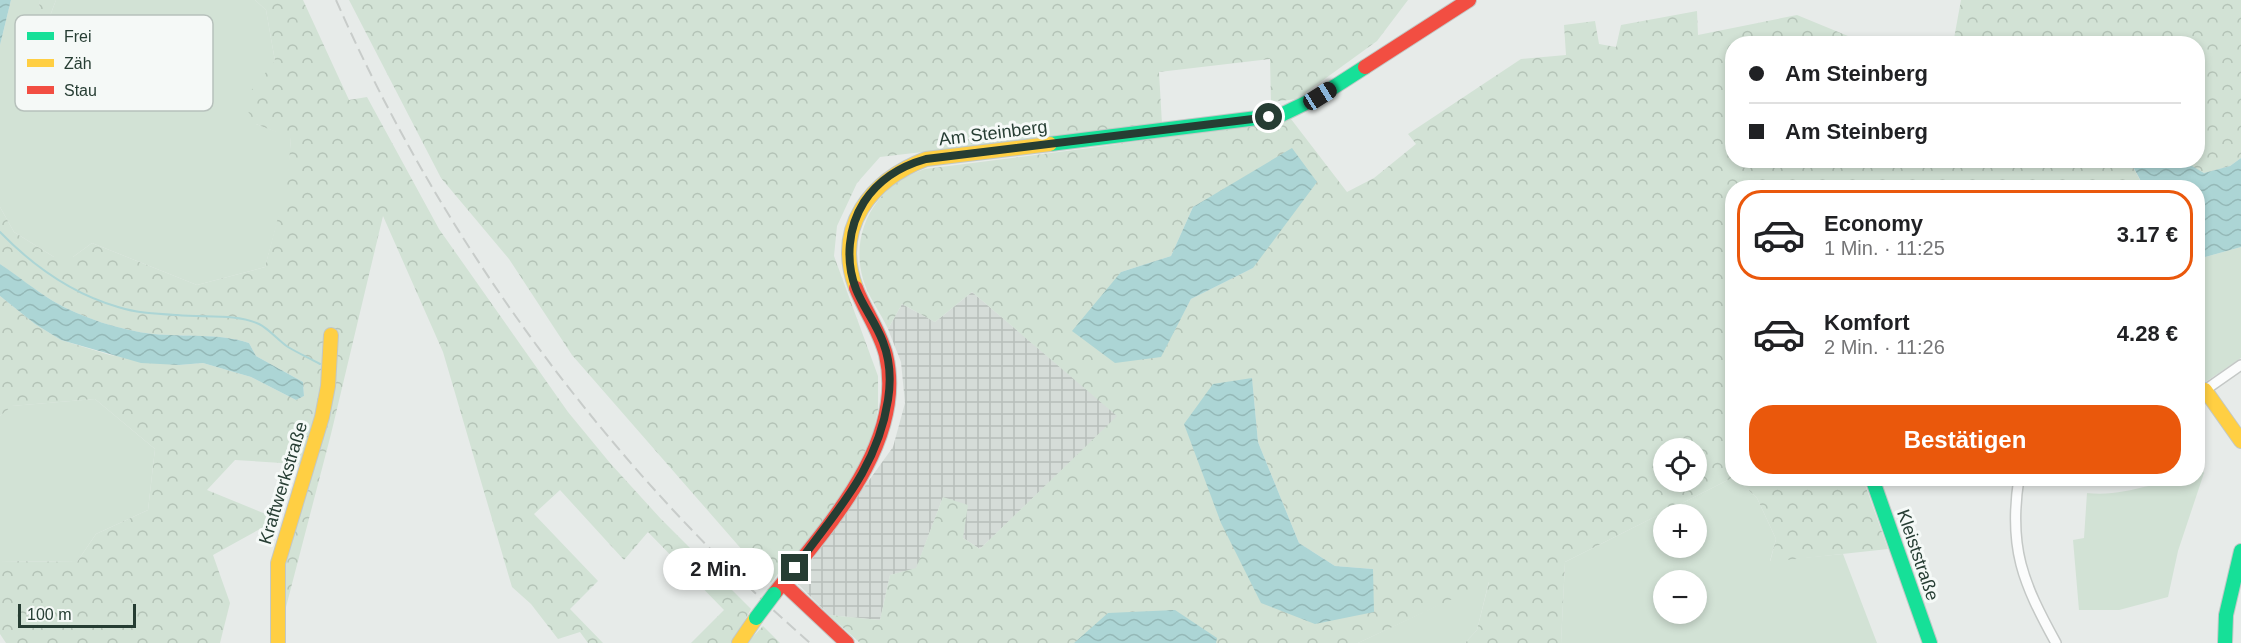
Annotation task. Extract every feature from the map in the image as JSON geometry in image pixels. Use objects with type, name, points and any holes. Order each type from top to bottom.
[{"type":"main road","name":"Am Steinberg","points":[[739,643],[863,476],[878,440],[886,412],[889,376],[886,351],[856,290],[849,252],[851,232],[858,214],[868,197],[881,182],[898,170],[926,159],[1281,115],[1308,103],[1469,0]]},
{"type":"main road","name":"Kraftwerkstraße","points":[[278,643],[278,563],[322,417],[328,386],[331,335]]},
{"type":"main road","points":[[2205,397],[2241,441]]},
{"type":"main road","name":"Kleiststraße","points":[[1875,486],[1930,643]]},
{"type":"main road","points":[[2225,643],[2226,615],[2241,551]]},
{"type":"main road","points":[[779,589],[847,643]]},
{"type":"street","points":[[2205,389],[2241,365]]},
{"type":"street","points":[[2018,486],[2015,520],[2019,559],[2034,603],[2056,643]]},
{"type":"shaded area","points":[[972,292],[1118,416],[980,549],[963,538],[943,497],[916,569],[890,575],[880,620],[829,615],[798,584],[798,579],[893,447],[905,403],[901,362],[888,329],[902,304],[935,322]]},
{"type":"green space","points":[[11,0],[39,0],[41,15],[15,15],[15,111],[213,111],[213,15],[50,15],[56,0],[255,0],[266,10],[275,61],[256,124],[291,137],[288,183],[265,267],[197,285],[92,243],[73,257],[54,257],[14,232],[0,207],[0,45]]},
{"type":"green space","points":[[39,0],[56,0],[50,15],[40,15]]},
{"type":"green space","points":[[255,0],[303,0],[349,100],[367,97],[439,229],[568,412],[661,519],[751,609],[732,643],[691,643],[724,610],[648,532],[624,560],[560,490],[534,514],[598,581],[570,609],[603,643],[588,643],[580,632],[558,639],[531,604],[512,587],[443,352],[383,216],[331,434],[286,607],[282,602],[285,560],[314,467],[235,460],[207,490],[278,519],[213,555],[230,603],[220,643],[6,643],[0,634],[0,561],[77,562],[96,534],[148,510],[155,449],[95,399],[12,406],[0,416],[0,296],[35,324],[61,340],[110,355],[179,365],[203,363],[251,377],[296,400],[304,396],[303,382],[256,356],[249,343],[214,337],[153,334],[127,330],[101,322],[53,301],[0,264],[0,207],[14,232],[54,257],[73,257],[92,243],[197,285],[265,267],[287,183],[291,138],[256,124],[242,102],[275,61],[266,10]]},
{"type":"green space","points":[[349,0],[1408,0],[1377,41],[1297,99],[1271,102],[1270,59],[1159,72],[1162,124],[880,157],[857,183],[837,226],[834,256],[878,376],[878,409],[871,446],[850,486],[788,567],[780,571],[771,583],[572,355],[509,259],[441,178]]},
{"type":"green space","points":[[1961,0],[2241,0],[2241,158],[2230,166],[2204,173],[2193,168],[2205,168],[2205,36],[1954,36]]},
{"type":"green space","points":[[1697,11],[1698,35],[1797,15],[1848,36],[1725,36],[1725,168],[2134,168],[2140,180],[1725,180],[1725,482],[1707,491],[1707,438],[1653,438],[1653,492],[1704,492],[1680,504],[1653,504],[1653,518],[1565,562],[1561,643],[1465,643],[1477,630],[1489,582],[1358,643],[860,643],[829,615],[880,620],[890,575],[916,568],[943,497],[968,505],[963,538],[980,549],[1117,416],[972,292],[935,322],[902,304],[888,329],[863,279],[860,243],[871,211],[894,185],[925,169],[1291,119],[1347,192],[1374,178],[1416,144],[1408,134],[1521,59],[1566,55],[1564,25],[1595,21],[1599,44],[1616,47],[1621,25]],"holes":[[[1218,193],[1253,268],[1191,299],[1160,357],[1121,272],[1171,256],[1193,207]],[[1252,379],[1258,442],[1299,543],[1335,566],[1373,569],[1261,603]]]},
{"type":"green space","points":[[2241,247],[2241,358],[2205,382],[2205,257]]},
{"type":"green space","points":[[95,399],[155,449],[148,510],[96,534],[77,562],[0,561],[0,416],[11,406]]},
{"type":"green space","points":[[1725,482],[1725,486],[1744,486],[1757,498],[1776,539],[1770,561],[1843,554],[1877,643],[1561,643],[1565,562],[1653,518],[1653,558],[1707,558],[1707,504],[1680,504]]},
{"type":"green space","points":[[1744,486],[1866,486],[1888,549],[1770,562],[1776,539],[1757,498]]},
{"type":"green space","points":[[2147,486],[2200,486],[2178,551],[2168,597],[2119,610],[2079,610],[2073,540],[2084,538],[2087,493],[2115,493]]},
{"type":"green space","points":[[1489,581],[1477,630],[1465,643],[1358,643]]},
{"type":"green space","points":[[763,626],[780,643],[747,643]]},
{"type":"water","points":[[0,0],[11,0],[0,45]]},
{"type":"water","points":[[1292,148],[1317,182],[1253,268],[1191,299],[1161,357],[1115,363],[1072,331],[1121,272],[1171,256],[1193,207]]},
{"type":"water","points":[[2241,158],[2241,247],[2205,257],[2205,180],[2140,180],[2134,168],[2195,168],[2204,173],[2230,166]]},
{"type":"water","points":[[0,264],[53,301],[76,313],[102,322],[128,330],[153,334],[214,337],[249,343],[256,356],[303,382],[304,396],[296,400],[251,377],[203,363],[179,365],[141,363],[61,340],[35,324],[0,296]]},
{"type":"water","points":[[1252,378],[1258,442],[1299,543],[1335,566],[1373,569],[1374,612],[1315,624],[1261,603],[1221,523],[1184,424],[1213,384]]},
{"type":"water","points":[[1175,610],[1217,638],[1216,643],[1074,643],[1108,613]]},
{"type":"waterway","points":[[0,232],[54,277],[101,301],[125,309],[155,314],[240,318],[263,326],[288,347],[320,364]]},
{"type":"railway","points":[[336,0],[379,91],[427,179],[480,265],[538,347],[600,427],[666,503],[736,575],[810,643]]},
{"type":"traffic: fast","points":[[1050,144],[1281,115],[1320,96],[1365,67]]},
{"type":"traffic: fast","points":[[1875,486],[1930,643]]},
{"type":"traffic: fast","points":[[2225,643],[2226,615],[2241,551]]},
{"type":"traffic: fast","points":[[756,618],[774,594]]},
{"type":"traffic: slow","points":[[856,288],[850,266],[850,245],[854,226],[862,208],[889,179],[926,159],[1050,144]]},
{"type":"traffic: slow","points":[[278,643],[278,563],[322,417],[328,386],[331,335]]},
{"type":"traffic: slow","points":[[2205,390],[2241,441]]},
{"type":"traffic: slow","points":[[739,643],[756,618]]},
{"type":"traffic: jam","points":[[1365,67],[1469,0]]},
{"type":"traffic: jam","points":[[774,594],[816,542],[857,484],[873,453],[884,421],[889,388],[886,355],[856,288]]},
{"type":"traffic: jam","points":[[783,583],[847,643]]},
{"type":"route","points":[[795,568],[863,476],[878,440],[886,412],[889,398],[889,376],[886,351],[856,290],[849,252],[851,232],[862,205],[881,182],[907,165],[926,159],[1269,117]]}]
